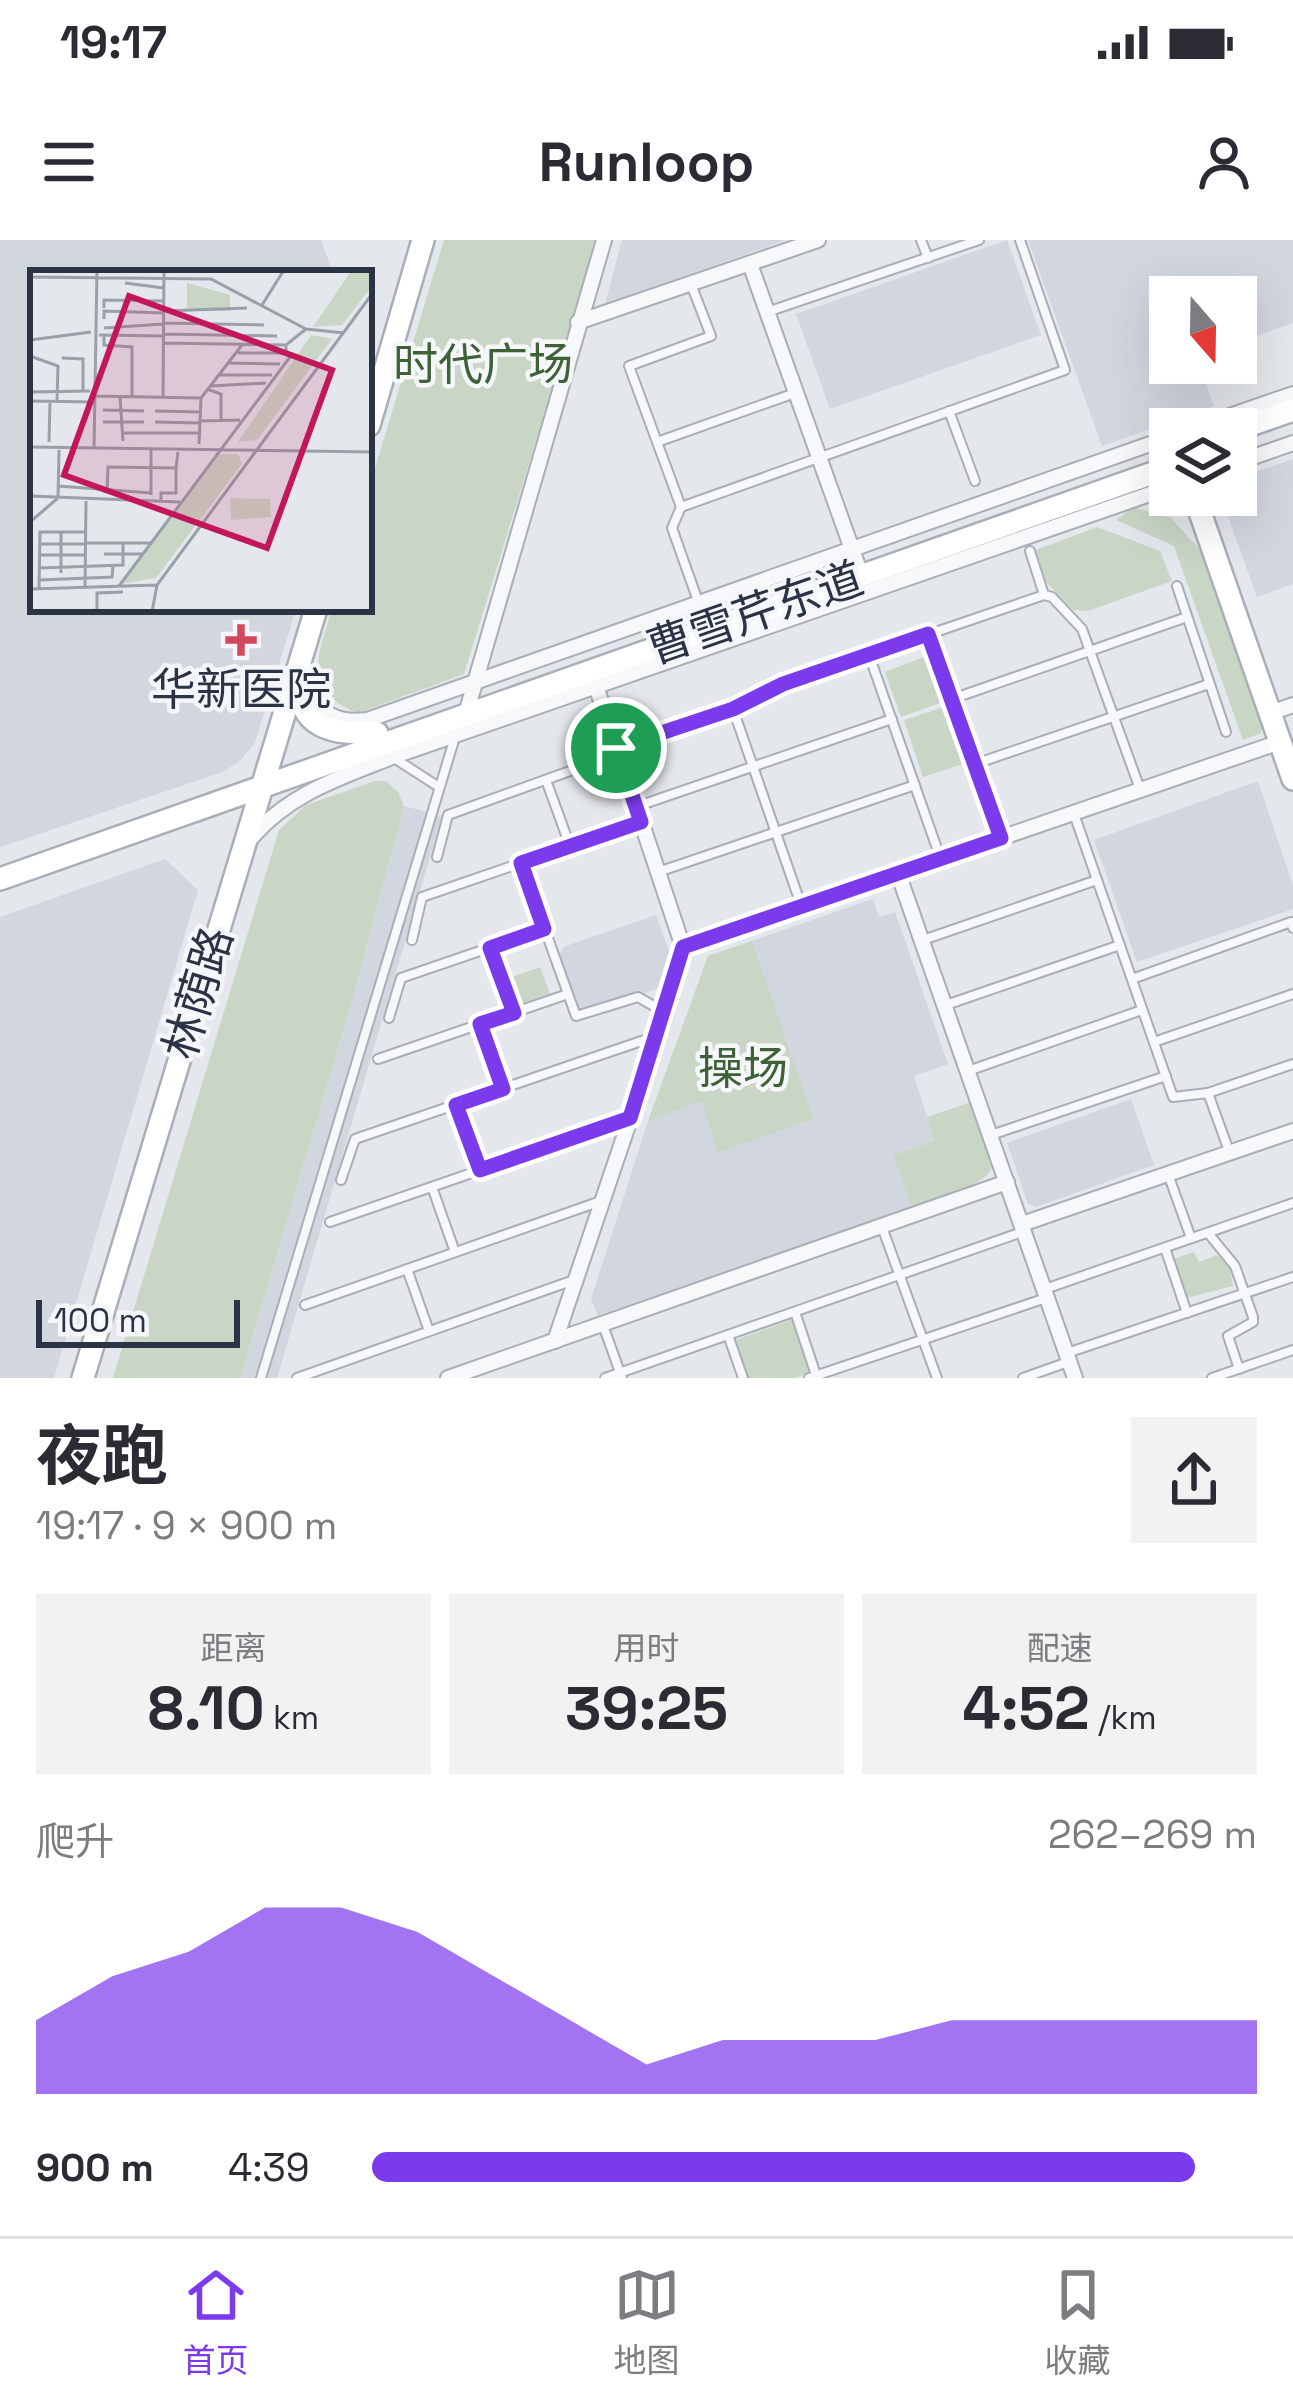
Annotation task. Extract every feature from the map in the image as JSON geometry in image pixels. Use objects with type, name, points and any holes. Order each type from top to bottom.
[{"type":"main road","points":[[372,415],[423,240]]},
{"type":"main road","points":[[1257,423],[1293,410]]},
{"type":"main road","points":[[1257,438],[1293,425]]},
{"type":"main road","name":"曹雪芹东道","points":[[0,863],[261,782],[377,733],[855,557],[1149,460]]},
{"type":"main road","name":"曹雪芹东道","points":[[0,879],[470,699],[1149,474]]},
{"type":"main road","points":[[1202,516],[1293,779]]},
{"type":"main road","name":"林荫路","points":[[83,1378],[315,612]]},
{"type":"main road","points":[[298,670],[298,693],[311,721],[339,734],[377,733]]},
{"type":"street","points":[[454,737],[470,699],[604,240]]},
{"type":"street","points":[[578,322],[818,240]]},
{"type":"street","points":[[750,264],[855,557]]},
{"type":"street","points":[[1253,408],[1293,394]]},
{"type":"street","points":[[1257,456],[1293,443]]},
{"type":"street","points":[[298,670],[322,712],[351,722],[470,699],[699,603],[855,557],[1149,445]]},
{"type":"street","points":[[241,849],[267,820],[305,791],[1149,494]]},
{"type":"street","points":[[554,1341],[666,1012],[683,947],[596,686]]},
{"type":"street","points":[[1270,713],[1293,705]]},
{"type":"street","points":[[683,947],[1280,742]]},
{"type":"street","points":[[898,873],[1075,1378]]},
{"type":"street","points":[[1023,1228],[1293,1131]]},
{"type":"street","points":[[448,1378],[1007,1182]]},
{"type":"lane","points":[[921,240],[928,258]]},
{"type":"lane","points":[[767,312],[980,240]]},
{"type":"lane","points":[[680,507],[1065,370],[1020,240]]},
{"type":"lane","points":[[691,284],[711,336],[629,366],[680,507],[672,527],[699,603]]},
{"type":"lane","points":[[657,442],[796,393]]},
{"type":"lane","points":[[950,411],[975,481]]},
{"type":"lane","points":[[1030,551],[1044,595]]},
{"type":"lane","points":[[1177,586],[1226,732]]},
{"type":"lane","points":[[436,857],[448,815],[733,709],[783,684],[1044,595],[1077,622],[1140,790]]},
{"type":"lane","points":[[952,699],[1186,617]]},
{"type":"lane","points":[[928,634],[1001,838]]},
{"type":"lane","points":[[869,655],[940,859]]},
{"type":"lane","points":[[975,764],[1209,684]]},
{"type":"lane","points":[[733,709],[802,906]]},
{"type":"lane","points":[[412,940],[422,897],[570,846],[753,767],[892,719]]},
{"type":"lane","points":[[261,1378],[454,737]]},
{"type":"lane","points":[[392,758],[439,787]]},
{"type":"lane","points":[[546,780],[570,846]]},
{"type":"lane","points":[[658,872],[915,785]]},
{"type":"lane","points":[[1074,813],[1173,1097],[1208,1093],[1293,1064]]},
{"type":"lane","points":[[521,863],[576,1016],[638,998],[666,1012]]},
{"type":"lane","points":[[921,940],[1097,880]]},
{"type":"lane","points":[[1132,980],[1291,922],[1293,928]]},
{"type":"lane","points":[[389,1018],[401,978],[544,929]]},
{"type":"lane","points":[[944,1005],[1120,945]]},
{"type":"lane","points":[[490,948],[514,1013]]},
{"type":"lane","points":[[378,1059],[568,994]]},
{"type":"lane","points":[[1154,1042],[1293,994]]},
{"type":"lane","points":[[967,1071],[1142,1010]]},
{"type":"lane","points":[[480,1024],[503,1089]]},
{"type":"lane","points":[[341,1180],[355,1139],[658,1036]]},
{"type":"lane","points":[[990,1136],[1166,1076]]},
{"type":"lane","points":[[1208,1093],[1229,1153]]},
{"type":"lane","points":[[456,1105],[480,1170]]},
{"type":"lane","points":[[330,1222],[630,1118]]},
{"type":"lane","points":[[1168,1174],[1191,1238]]},
{"type":"lane","points":[[432,1187],[455,1252]]},
{"type":"lane","points":[[305,1305],[602,1200]]},
{"type":"lane","points":[[795,1312],[813,1377],[1293,1204]]},
{"type":"lane","points":[[882,1226],[937,1378]]},
{"type":"lane","points":[[605,1378],[1023,1228]]},
{"type":"lane","points":[[1208,1233],[1234,1266],[1253,1322],[1228,1336],[1239,1369]]},
{"type":"lane","points":[[1165,1247],[1187,1312]]},
{"type":"lane","points":[[407,1269],[429,1331]]},
{"type":"lane","points":[[1023,1378],[1187,1312],[1293,1277]]},
{"type":"lane","points":[[297,1378],[576,1279]]},
{"type":"lane","points":[[603,1324],[621,1375]]},
{"type":"lane","points":[[728,1335],[743,1378]]},
{"type":"lane","points":[[1213,1378],[1293,1350]]},
{"type":"lane","points":[[495,1362],[501,1378]]},
{"type":"shaded area","points":[[0,240],[321,240],[332,270],[30,270],[30,612],[295,612],[255,742],[241,760],[223,772],[0,847]]},
{"type":"shaded area","points":[[622,240],[786,240],[605,304]]},
{"type":"shaded area","points":[[1007,240],[1041,335],[830,409],[796,314]]},
{"type":"shaded area","points":[[1028,240],[1293,240],[1293,323],[1257,336],[1257,276],[1149,276],[1149,384],[1206,384],[1214,406],[1149,408],[1149,429],[1102,446]]},
{"type":"shaded area","points":[[1293,459],[1293,584],[1257,597],[1228,516],[1257,516],[1257,471]]},
{"type":"shaded area","points":[[1258,781],[1293,885],[1293,909],[1137,962],[1094,840]]},
{"type":"shaded area","points":[[404,806],[442,816],[277,1378],[240,1378],[352,1003]]},
{"type":"shaded area","points":[[165,859],[198,890],[54,1378],[0,1378],[0,917]]},
{"type":"shaded area","points":[[873,899],[879,917],[895,912],[948,1064],[914,1076],[935,1141],[893,1155],[911,1207],[598,1316],[591,1299],[648,1121],[701,1101],[708,956]]},
{"type":"shaded area","points":[[656,915],[672,960],[663,983],[583,1013],[577,1009],[559,956],[563,947]]},
{"type":"shaded area","points":[[1131,1099],[1154,1165],[1036,1207],[1028,1204],[1007,1143]]},
{"type":"green space","name":"时代广场","points":[[444,240],[598,240],[464,674],[358,713],[328,694],[318,670],[331,612],[372,612],[372,478]]},
{"type":"green space","points":[[1133,507],[1149,512],[1149,516],[1171,518],[1199,549],[1263,726],[1261,733],[1243,740],[1174,546],[1116,520]]},
{"type":"green space","points":[[1097,527],[1160,551],[1172,581],[1088,611],[1073,610],[1046,582],[1036,550]]},
{"type":"green space","points":[[927,656],[943,702],[901,717],[885,672]]},
{"type":"green space","points":[[944,707],[963,764],[923,777],[904,720]]},
{"type":"green space","points":[[386,781],[404,806],[352,1002],[240,1378],[113,1378],[279,830],[306,805]]},
{"type":"green space","name":"操场","points":[[752,941],[813,1119],[718,1152],[702,1101],[648,1121],[708,956]]},
{"type":"green space","points":[[540,967],[550,994],[519,1005],[509,978]]},
{"type":"green space","points":[[971,1102],[988,1145],[991,1169],[968,1187],[911,1207],[893,1155],[935,1141],[927,1117]]},
{"type":"green space","points":[[1194,1252],[1199,1262],[1217,1255],[1230,1267],[1233,1286],[1186,1298],[1174,1259]]},
{"type":"green space","points":[[794,1319],[813,1372],[794,1378],[746,1378],[733,1341]]},
{"type":"place","name":"华新医院","points":[[241,640]]},
{"type":"route","points":[[928,634],[1001,838],[683,947],[630,1118],[480,1170],[456,1105],[503,1089],[480,1024],[514,1013],[490,948],[544,929],[521,863],[641,822],[616,748],[928,634]]}]
